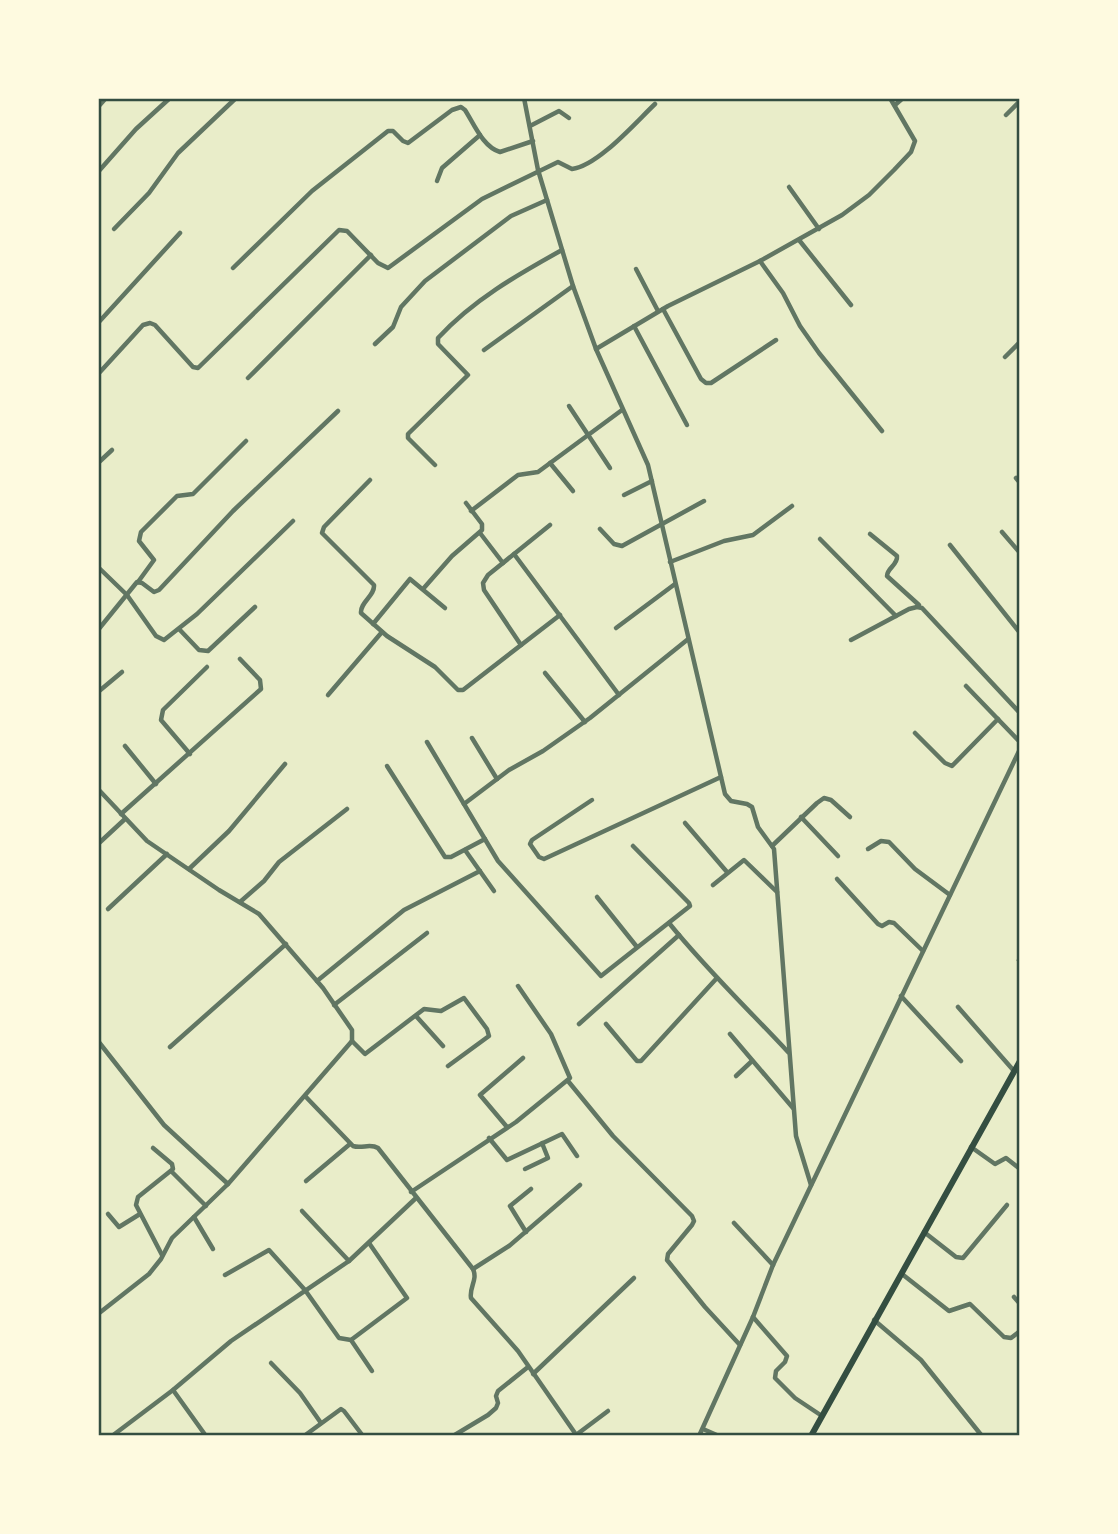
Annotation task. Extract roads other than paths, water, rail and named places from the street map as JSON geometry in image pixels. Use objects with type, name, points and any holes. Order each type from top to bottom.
[{"type":"main road","points":[[811,1436],[1020,1061]]},
{"type":"street","points":[[98,107],[106,98]]},
{"type":"street","points":[[98,172],[136,129],[170,98]]},
{"type":"street","points":[[114,229],[149,193],[178,153],[236,98]]},
{"type":"street","points":[[524,98],[538,170],[573,286],[596,349],[645,456],[687,640],[728,799],[752,807],[758,827],[775,854],[793,1108],[800,1154],[811,1185]]},
{"type":"street","points":[[596,349],[661,310],[819,229],[869,195],[914,148],[915,139],[890,98]]},
{"type":"street","points":[[895,105],[903,98]]},
{"type":"street","points":[[1006,115],[1020,102]]},
{"type":"street","points":[[100,372],[143,325],[149,323],[155,325],[193,367],[201,366],[339,230],[346,231],[383,267],[391,267],[482,198],[560,162],[572,169],[583,166],[610,146],[655,104]]},
{"type":"street","points":[[233,268],[312,191],[388,131],[393,131],[408,143],[458,107],[465,110],[480,135],[498,152],[533,141]]},
{"type":"street","points":[[530,126],[559,111],[569,118]]},
{"type":"street","points":[[437,181],[442,168],[480,135]]},
{"type":"street","points":[[789,187],[819,229]]},
{"type":"street","points":[[375,344],[393,327],[399,310],[421,284],[511,216],[547,200]]},
{"type":"street","points":[[98,323],[180,233]]},
{"type":"street","points":[[799,240],[851,304]]},
{"type":"street","points":[[435,465],[408,439],[408,434],[468,375],[438,344],[438,338],[498,287],[562,250]]},
{"type":"street","points":[[248,378],[370,255]]},
{"type":"street","points":[[760,261],[783,293],[818,353],[882,431]]},
{"type":"street","points":[[636,269],[701,379],[706,383],[711,383],[776,340]]},
{"type":"street","points":[[484,350],[573,286]]},
{"type":"street","points":[[634,326],[687,425]]},
{"type":"street","points":[[1005,357],[1020,342]]},
{"type":"street","points":[[569,406],[610,468]]},
{"type":"street","points":[[471,511],[518,475],[535,474],[622,410]]},
{"type":"street","points":[[137,582],[153,592],[159,590],[249,495],[338,411]]},
{"type":"street","points":[[98,630],[154,560],[139,541],[141,532],[179,495],[193,494],[246,441]]},
{"type":"street","points":[[98,463],[112,450]]},
{"type":"street","points":[[550,463],[573,491]]},
{"type":"street","points":[[1016,478],[1020,483]]},
{"type":"street","points":[[370,480],[321,531],[374,585],[374,590],[360,610],[382,632],[432,664],[460,691],[560,615]]},
{"type":"street","points":[[624,495],[652,481]]},
{"type":"street","points":[[600,529],[614,544],[620,546],[704,501]]},
{"type":"street","points":[[423,589],[452,556],[480,533],[483,527],[466,503]]},
{"type":"street","points":[[670,562],[724,541],[753,535],[792,506]]},
{"type":"street","points":[[98,567],[127,595],[161,640],[166,639],[293,521]]},
{"type":"street","points":[[521,645],[482,587],[488,575],[550,524]]},
{"type":"street","points":[[1002,532],[1020,553]]},
{"type":"street","points":[[480,533],[503,563]]},
{"type":"street","points":[[870,534],[897,556],[897,562],[887,576],[922,608],[1020,713]]},
{"type":"street","points":[[820,539],[896,616]]},
{"type":"street","points":[[950,545],[1020,633]]},
{"type":"street","points":[[514,554],[619,695]]},
{"type":"street","points":[[373,624],[408,580],[414,581],[445,608]]},
{"type":"street","points":[[617,628],[675,584]]},
{"type":"street","points":[[179,629],[199,650],[208,651],[255,607]]},
{"type":"street","points":[[851,640],[913,607],[922,608]]},
{"type":"street","points":[[328,695],[382,632]]},
{"type":"street","points":[[464,804],[497,779],[585,722],[687,640]]},
{"type":"street","points":[[98,844],[156,784],[261,689],[261,682],[240,659]]},
{"type":"street","points":[[190,754],[161,720],[160,715],[207,667]]},
{"type":"street","points":[[98,692],[122,672]]},
{"type":"street","points":[[545,673],[585,722]]},
{"type":"street","points":[[966,686],[1020,742]]},
{"type":"street","points":[[915,733],[951,766],[998,719]]},
{"type":"street","points":[[472,738],[497,779]]},
{"type":"street","points":[[427,742],[485,839],[514,880],[599,975],[603,975],[689,907],[689,903],[633,846]]},
{"type":"street","points":[[125,746],[156,784]]},
{"type":"street","points":[[699,1436],[753,1317],[773,1265],[1020,749]]},
{"type":"street","points":[[189,869],[229,831],[285,764]]},
{"type":"street","points":[[387,766],[443,855],[451,858],[485,839]]},
{"type":"street","points":[[593,800],[532,840],[530,844],[540,859],[721,777]]},
{"type":"street","points":[[98,789],[147,841],[259,914],[317,981],[352,1030],[352,1041],[229,1185],[172,1238],[149,1274],[99,1312]]},
{"type":"street","points":[[772,846],[824,798],[831,800],[850,817]]},
{"type":"street","points":[[240,902],[264,881],[279,862],[347,809]]},
{"type":"street","points":[[801,817],[838,856]]},
{"type":"street","points":[[685,823],[727,873]]},
{"type":"street","points":[[868,849],[881,841],[889,842],[915,870],[950,895]]},
{"type":"street","points":[[465,850],[494,891]]},
{"type":"street","points":[[108,909],[167,854]]},
{"type":"street","points":[[713,885],[741,860],[745,860],[777,892]]},
{"type":"street","points":[[317,981],[404,910],[480,871]]},
{"type":"street","points":[[837,879],[878,924],[882,926],[894,923],[923,951]]},
{"type":"street","points":[[597,897],[637,947]]},
{"type":"street","points":[[669,923],[716,979],[788,1053]]},
{"type":"street","points":[[334,1005],[427,933]]},
{"type":"street","points":[[579,1024],[679,935]]},
{"type":"street","points":[[170,1047],[286,944]]},
{"type":"street","points":[[606,1024],[637,1061],[641,1061],[716,979]]},
{"type":"street","points":[[518,986],[551,1034],[569,1072],[568,1081],[613,1136],[692,1216],[693,1223],[668,1254],[667,1260],[740,1345]]},
{"type":"street","points":[[901,996],[961,1061]]},
{"type":"street","points":[[352,1041],[365,1054],[427,1008],[443,1011],[458,999],[464,998],[489,1034],[448,1066]]},
{"type":"street","points":[[958,1007],[1014,1071]]},
{"type":"street","points":[[416,1016],[443,1046]]},
{"type":"street","points":[[730,1034],[793,1108]]},
{"type":"street","points":[[98,1041],[164,1125],[229,1185]]},
{"type":"street","points":[[507,1128],[480,1095],[523,1059]]},
{"type":"street","points":[[736,1076],[752,1061]]},
{"type":"street","points":[[411,1192],[507,1128],[568,1081]]},
{"type":"street","points":[[306,1097],[350,1144],[356,1147],[371,1145],[378,1148],[473,1269],[476,1277],[471,1298],[507,1337],[577,1435],[608,1411]]},
{"type":"street","points":[[489,1138],[509,1160],[557,1135],[563,1135],[577,1156]]},
{"type":"street","points":[[525,1169],[548,1158],[542,1143]]},
{"type":"street","points":[[306,1181],[350,1144]]},
{"type":"street","points":[[971,1147],[995,1164],[1005,1157],[1020,1169]]},
{"type":"street","points":[[153,1149],[172,1164],[171,1171],[137,1199],[136,1205],[162,1255]]},
{"type":"street","points":[[171,1171],[206,1206]]},
{"type":"street","points":[[473,1269],[526,1232],[580,1185]]},
{"type":"street","points":[[526,1232],[509,1206],[531,1189]]},
{"type":"street","points":[[112,1436],[173,1390],[231,1341],[349,1261],[416,1198]]},
{"type":"street","points":[[924,1232],[958,1259],[963,1258],[1007,1205]]},
{"type":"street","points":[[302,1211],[349,1261]]},
{"type":"street","points":[[108,1214],[118,1227],[140,1214]]},
{"type":"street","points":[[193,1216],[213,1249]]},
{"type":"street","points":[[734,1223],[773,1265]]},
{"type":"street","points":[[225,1275],[269,1250],[305,1290],[339,1338],[351,1340],[407,1298],[369,1243]]},
{"type":"street","points":[[901,1273],[949,1311],[970,1304],[1004,1337],[1011,1338],[1020,1331]]},
{"type":"street","points":[[533,1374],[634,1278]]},
{"type":"street","points":[[1014,1297],[1020,1304]]},
{"type":"street","points":[[753,1317],[787,1356],[775,1373],[775,1378],[795,1398],[821,1416]]},
{"type":"street","points":[[874,1320],[921,1360],[982,1436]]},
{"type":"street","points":[[351,1340],[372,1371]]},
{"type":"street","points":[[271,1363],[300,1393],[321,1423]]},
{"type":"street","points":[[453,1436],[494,1410],[498,1406],[498,1391],[528,1367]]},
{"type":"street","points":[[173,1390],[206,1436]]},
{"type":"street","points":[[304,1436],[341,1409],[363,1436]]},
{"type":"street","points":[[703,1429],[719,1436]]}]
